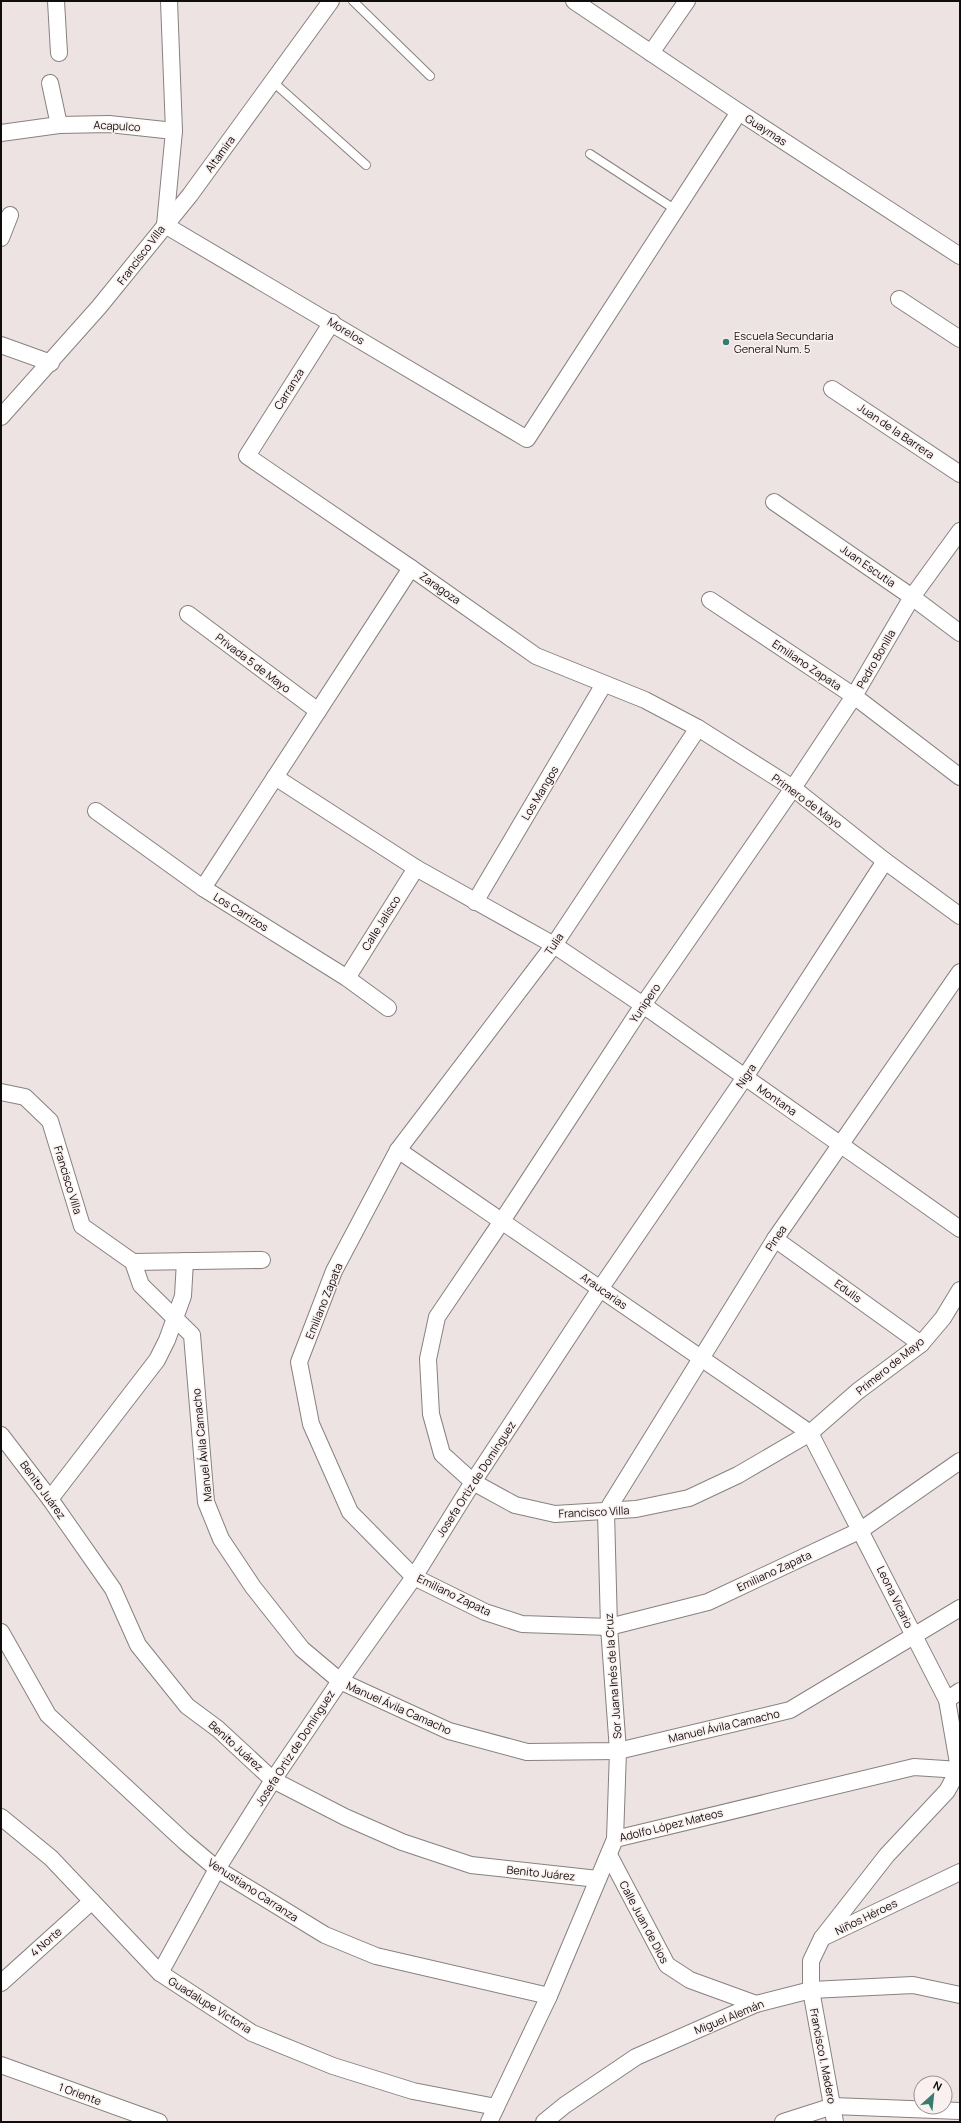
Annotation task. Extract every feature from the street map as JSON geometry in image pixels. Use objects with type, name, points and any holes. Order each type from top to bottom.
[{"type":"street","points":[[56,1],[59,53]]},
{"type":"street","name":"Francisco Villa","points":[[1,417],[51,363],[99,307],[165,225],[174,131],[169,1]]},
{"type":"street","name":"Altamira","points":[[165,225],[190,195],[331,1]]},
{"type":"street","name":"Guaymas","points":[[574,1],[739,112],[960,256]]},
{"type":"street","points":[[651,53],[687,1]]},
{"type":"street","points":[[50,83],[59,125]]},
{"type":"street","points":[[676,210],[739,112]]},
{"type":"street","name":"Acapulco","points":[[1,133],[59,125],[109,124],[174,131]]},
{"type":"street","name":"Morelos","points":[[165,225],[332,322],[526,440],[676,210]]},
{"type":"street","points":[[1,238],[10,215]]},
{"type":"street","points":[[899,299],[960,339]]},
{"type":"street","name":"Carranza","points":[[247,456],[332,322]]},
{"type":"street","points":[[1,345],[51,363]]},
{"type":"street","name":"Juan de la Barrera","points":[[832,389],[960,474]]},
{"type":"street","name":"Zaragoza","points":[[247,456],[411,568],[536,656],[645,700]]},
{"type":"street","name":"Juan Escutia","points":[[774,502],[912,597],[960,633]]},
{"type":"street","name":"Pedro Bonilla","points":[[793,788],[854,696],[912,597],[960,531]]},
{"type":"street","points":[[203,888],[411,568]]},
{"type":"street","name":"Emiliano Zapata","points":[[710,600],[854,696],[960,777]]},
{"type":"street","name":"Privada 5 de Mayo","points":[[188,614],[318,711]]},
{"type":"street","name":"Los Mangos","points":[[475,902],[604,684]]},
{"type":"street","name":"Primero de Mayo","points":[[645,700],[698,728],[793,788],[885,861],[960,916]]},
{"type":"street","name":"Tulia","points":[[398,1150],[554,945],[698,728]]},
{"type":"street","name":"Montana","points":[[275,777],[416,868],[554,945],[643,1005],[960,1229]]},
{"type":"street","name":"Yunipero","points":[[502,1221],[643,1005],[793,788]]},
{"type":"street","name":"Los Carrizos","points":[[96,811],[203,888],[347,978],[388,1008]]},
{"type":"street","name":"Nigra","points":[[600,1288],[745,1077],[885,861]]},
{"type":"street","name":"Calle Jalisco","points":[[347,978],[416,868]]},
{"type":"street","name":"Pinea","points":[[606,1512],[700,1357],[775,1239],[960,972]]},
{"type":"street","name":"Francisco Villa","points":[[1,1092],[24,1097],[50,1121],[82,1226],[133,1262]]},
{"type":"street","name":"Emiliano Zapata","points":[[398,1150],[334,1271],[300,1362],[311,1424],[350,1512],[414,1577],[485,1612],[522,1624],[609,1626],[708,1602],[861,1530],[960,1461]]},
{"type":"street","name":"Araucarias","points":[[398,1150],[810,1433]]},
{"type":"street","name":"Francisco Villa","points":[[502,1221],[437,1316],[428,1359],[431,1414],[442,1454],[473,1482],[515,1505],[555,1514],[636,1510],[689,1498],[738,1475],[810,1433]]},
{"type":"street","name":"Edulis","points":[[775,1239],[921,1344]]},
{"type":"street","points":[[133,1262],[262,1260]]},
{"type":"street","points":[[50,1499],[156,1360],[183,1296],[185,1261]]},
{"type":"street","name":"Manuel Ávila Camacho","points":[[133,1262],[141,1285],[192,1335],[206,1502],[221,1539],[253,1587],[302,1649],[340,1681],[449,1732],[527,1752],[618,1751],[790,1710],[914,1637],[960,1608]]},
{"type":"street","name":"Josefa Ortiz de Domínguez","points":[[160,1973],[217,1869],[274,1780],[340,1681],[414,1577],[473,1482],[600,1288]]},
{"type":"street","name":"Primero de Mayo","points":[[810,1433],[858,1391],[921,1344],[943,1318],[960,1290]]},
{"type":"street","name":"Leona Vicario","points":[[810,1433],[947,1700],[960,1769]]},
{"type":"street","name":"Benito Juárez","points":[[1,1434],[50,1499],[113,1589],[138,1645],[188,1706],[218,1729],[274,1780],[352,1820],[402,1842],[471,1865],[598,1879]]},
{"type":"street","name":"Sor Juana Inés de la Cruz","points":[[606,1512],[609,1626],[618,1751],[615,1839]]},
{"type":"street","name":"Venustiano Carranza","points":[[1,1632],[48,1715],[185,1842],[217,1869],[325,1935],[376,1956],[550,1996]]},
{"type":"street","points":[[947,1700],[960,1691]]},
{"type":"street","name":"Adolfo López Mateos","points":[[489,2122],[550,1996],[615,1839],[914,1767],[960,1769]]},
{"type":"street","points":[[822,1938],[887,1855],[947,1791],[960,1769]]},
{"type":"street","name":"Guadalupe Victoria","points":[[1,1817],[52,1858],[160,1973],[252,2033],[333,2066],[413,2090],[496,2107]]},
{"type":"street","name":"Calle Juan de Dios","points":[[609,1855],[667,1965],[690,1980],[756,2004]]},
{"type":"street","name":"Niños Héroes","points":[[810,1990],[810,1961],[822,1938],[960,1872]]},
{"type":"street","name":"4 Norte","points":[[1,1983],[92,1902]]},
{"type":"street","name":"Miguel Alemán","points":[[544,2122],[565,2105],[636,2057],[756,2004],[810,1990],[913,1985],[960,1994]]},
{"type":"street","name":"Francisco I. Madero","points":[[810,1990],[834,2114]]},
{"type":"street","name":"1 Oriente","points":[[1,2065],[159,2122]]},
{"type":"street","points":[[783,2122],[834,2114],[960,2111]]},
{"type":"lane","points":[[353,1],[430,76]]},
{"type":"lane","points":[[272,81],[366,165]]},
{"type":"lane","points":[[590,154],[676,210]]},
{"type":"place","name":"Escuela Secundaria General Num. 5","points":[[726,342]]}]
